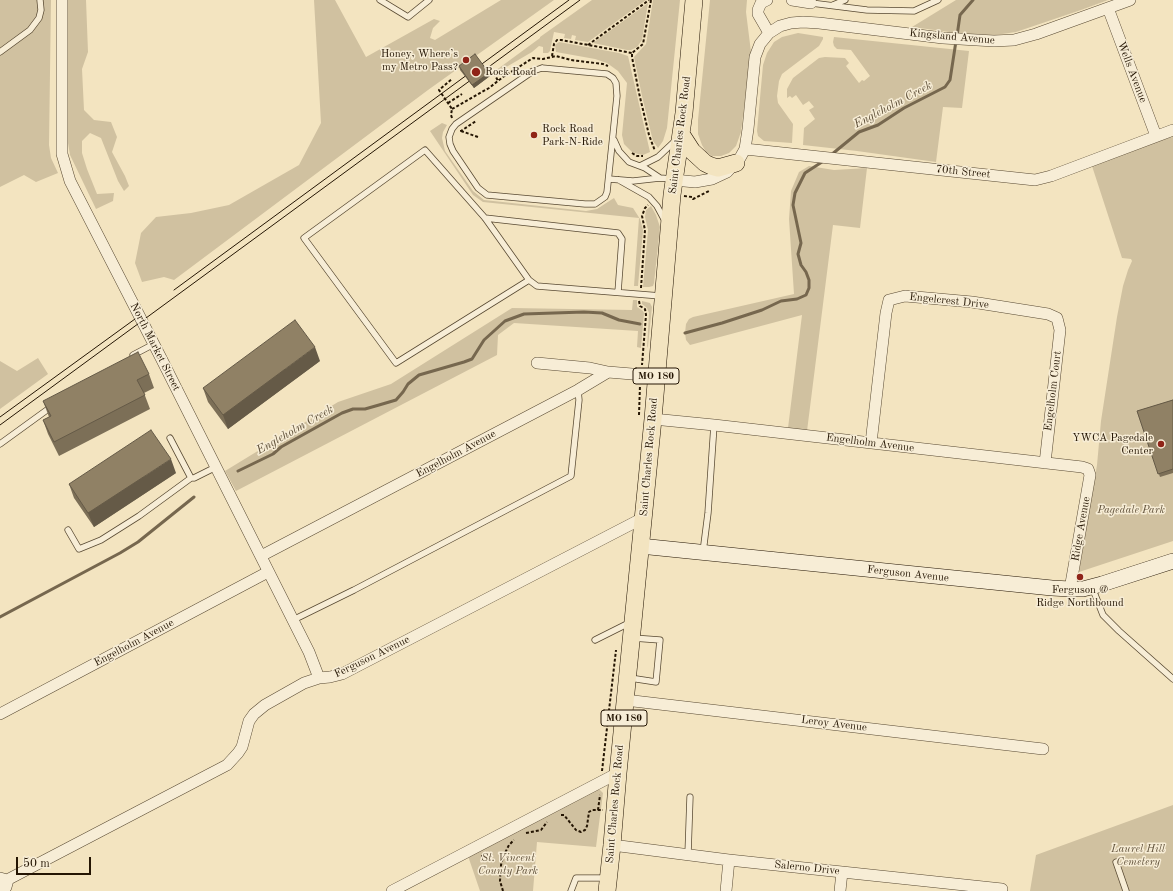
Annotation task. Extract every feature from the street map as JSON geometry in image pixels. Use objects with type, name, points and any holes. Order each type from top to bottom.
[{"type":"main road","name":"Saint Charles Rock Road","points":[[608,885],[643,518],[646,418],[656,376],[664,296],[669,233],[667,179],[681,134],[694,0]]},
{"type":"main road","points":[[681,134],[692,151],[705,163],[718,168],[736,163]]},
{"type":"street","name":"North Market Street","points":[[62,0],[62,154],[70,181],[261,556],[309,652],[319,678]]},
{"type":"street","points":[[767,0],[761,3],[758,14],[769,33]]},
{"type":"street","points":[[792,0],[810,2]]},
{"type":"street","name":"Kingsland Avenue","points":[[667,179],[695,182],[712,179],[727,172],[740,158],[745,149],[748,129],[755,57],[760,44],[769,33],[780,26],[790,23],[803,22],[943,38],[994,41],[1014,40],[1057,27],[1130,0]]},
{"type":"street","name":"Wells Avenue","points":[[1108,8],[1156,136]]},
{"type":"street","name":"70th Street","points":[[745,149],[1035,180],[1051,176],[1173,130]]},
{"type":"street","name":"Engelcrest Drive","points":[[871,443],[886,313],[889,300],[905,296],[972,302],[1048,314],[1057,318]]},
{"type":"street","name":"Engelholm Court","points":[[1045,463],[1060,330],[1057,318]]},
{"type":"street","points":[[537,363],[590,368],[608,372],[656,376]]},
{"type":"street","name":"Engelholm Avenue","points":[[261,556],[578,390],[608,372]]},
{"type":"street","name":"Engelholm Avenue","points":[[646,418],[1082,467],[1088,469]]},
{"type":"street","name":"Ridge Avenue","points":[[1070,589],[1090,475],[1088,469]]},
{"type":"street","name":"Ferguson Avenue","points":[[4,879],[227,764],[242,747],[249,721],[258,710],[304,683],[319,678],[342,674],[643,518]]},
{"type":"street","name":"Ferguson Avenue","points":[[640,546],[1070,589],[1092,586],[1173,561]]},
{"type":"street","name":"Engelholm Avenue","points":[[0,714],[268,572]]},
{"type":"street","name":"Leroy Avenue","points":[[625,700],[1043,749]]},
{"type":"street","points":[[392,891],[618,773]]},
{"type":"street","name":"Salerno Drive","points":[[612,845],[729,860],[842,872],[959,888],[1002,890]]},
{"type":"street","points":[[726,891],[729,860]]},
{"type":"street","points":[[840,891],[842,872]]},
{"type":"street","points":[[0,890],[6,888],[4,879]]},
{"type":"lane","points":[[0,52],[30,30],[39,18],[41,10],[40,0]]},
{"type":"lane","points":[[380,0],[408,17],[429,0]]},
{"type":"lane","points":[[832,5],[845,0]]},
{"type":"lane","points":[[810,2],[867,10],[914,11],[938,0]]},
{"type":"lane","points":[[542,68],[599,72],[607,74],[613,78],[617,89],[613,138],[607,192],[605,197],[595,204],[590,205],[487,195],[478,188],[453,151],[449,136],[456,124],[532,71],[542,68]]},
{"type":"lane","points":[[640,166],[661,154],[681,134]]},
{"type":"lane","points":[[613,138],[624,158],[629,162],[667,179]]},
{"type":"lane","points":[[528,280],[396,363],[304,238],[425,150],[485,218],[528,280],[537,286],[664,296]]},
{"type":"lane","points":[[609,179],[640,181],[667,179]]},
{"type":"lane","points":[[619,180],[652,200],[663,215],[669,233]]},
{"type":"lane","points":[[485,218],[618,233],[622,239],[618,292]]},
{"type":"lane","points":[[127,359],[154,344]]},
{"type":"lane","points":[[293,620],[354,590],[571,476],[579,400],[578,390]]},
{"type":"lane","points":[[0,444],[54,405]]},
{"type":"lane","points":[[703,552],[708,513],[714,425]]},
{"type":"lane","points":[[170,438],[191,478]]},
{"type":"lane","points":[[68,530],[80,549],[101,540],[133,520],[191,478],[194,478],[216,467]]},
{"type":"lane","points":[[1092,586],[1103,615],[1173,679]]},
{"type":"lane","points":[[595,640],[633,621]]},
{"type":"lane","points":[[628,678],[656,682],[660,640],[632,638]]},
{"type":"lane","points":[[688,854],[690,797]]},
{"type":"lane","points":[[1116,862],[1126,891]]},
{"type":"lane","points":[[571,891],[576,878],[608,885]]},
{"type":"path","points":[[588,45],[650,0]]},
{"type":"path","points":[[552,56],[554,44],[557,40],[632,53],[643,44],[650,0]]},
{"type":"path","points":[[632,53],[638,93],[655,152],[652,153]]},
{"type":"path","points":[[452,109],[489,88],[533,58],[552,56],[603,64],[612,68]]},
{"type":"path","points":[[494,73],[498,81]]},
{"type":"path","points":[[452,79],[439,90],[452,109],[452,119]]},
{"type":"path","points":[[448,104],[462,94]]},
{"type":"path","points":[[461,131],[478,136]]},
{"type":"path","points":[[628,151],[637,156],[647,156]]},
{"type":"path","points":[[641,286],[645,230],[642,216],[645,208],[649,204]]},
{"type":"path","points":[[639,301],[640,306],[645,309],[646,315],[642,366]]},
{"type":"path","points":[[640,386],[646,418]]},
{"type":"path","points":[[559,815],[564,815],[576,830],[581,832],[585,830],[587,826],[588,812],[592,810],[615,809]]},
{"type":"path","points":[[524,833],[541,830],[548,821]]},
{"type":"path","points":[[503,891],[500,881],[503,857],[509,845],[517,836]]},
{"type":"green space","points":[[0,0],[51,0],[49,145],[51,158],[58,173],[36,182],[24,175],[0,187]]},
{"type":"green space","points":[[68,0],[86,0],[88,52],[82,69],[84,110],[94,120],[111,122],[117,137],[112,152],[129,186],[124,191],[118,181],[101,138],[90,133],[82,141],[82,153],[97,194],[114,193],[113,201],[96,209],[70,155],[67,137]]},
{"type":"green space","points":[[314,0],[335,0],[366,57],[434,19],[440,21],[433,28],[430,38],[435,40],[501,0],[554,0],[428,90],[174,280],[164,277],[142,282],[135,263],[141,233],[156,217],[191,213],[229,205],[299,165],[321,123]]},
{"type":"green space","points":[[592,0],[646,0],[588,42],[575,40],[576,36],[572,35],[571,39],[564,38],[565,34],[554,32],[550,51],[548,53],[543,53],[543,47],[539,46],[532,52],[496,73],[495,71]]},
{"type":"green space","points":[[653,0],[680,0],[667,128],[663,141],[658,148],[653,141],[634,57],[646,44]]},
{"type":"green space","points":[[710,0],[747,0],[746,12],[751,52],[741,132],[736,146],[729,153],[721,156],[712,156],[706,152],[698,134],[698,120]]},
{"type":"green space","points":[[956,0],[1108,0],[1016,32],[995,35],[957,33],[912,27]]},
{"type":"green space","points":[[648,3],[642,40],[637,47],[627,50],[593,43]]},
{"type":"green space","points":[[798,33],[823,37],[823,39],[819,46],[782,74],[779,81],[777,96],[778,103],[793,124],[792,143],[764,141],[758,136],[757,131],[763,65],[767,53],[774,42],[782,37]]},
{"type":"green space","points":[[834,37],[969,51],[962,108],[943,107],[936,162],[803,145],[804,128],[815,119],[809,110],[814,107],[809,101],[803,105],[796,95],[792,98],[790,96],[787,98],[787,89],[793,78],[819,58],[825,57],[845,58],[849,63],[846,66],[859,83],[870,76],[851,50],[837,49],[834,46]]},
{"type":"green space","points":[[559,42],[628,56],[650,152],[643,155],[638,154],[632,152],[624,144],[622,135],[627,83],[618,71],[607,63],[595,59],[556,52],[555,45]]},
{"type":"green space","points":[[442,123],[447,125],[443,132],[442,138],[445,151],[473,191],[484,200],[586,211],[597,209],[614,198],[618,205],[633,208],[640,219],[643,230],[638,286],[634,286],[639,218],[483,202],[473,195],[430,131]]},
{"type":"green space","name":"Pagedale Park","points":[[1173,137],[1173,541],[1079,572],[1097,465],[1101,421],[1117,317],[1123,286],[1132,261],[1131,259],[1122,258],[1092,166],[1149,143]]},
{"type":"green space","points":[[809,166],[834,170],[867,168],[860,228],[833,225],[807,431],[788,428],[802,315],[690,345],[686,340],[685,333],[686,324],[689,319],[693,317],[794,294],[789,219],[791,191],[799,172]]},
{"type":"green space","points":[[651,206],[660,227],[654,283],[653,286],[643,287],[648,230],[645,217],[646,210]]},
{"type":"green space","points":[[633,300],[637,300],[637,307],[644,313],[641,348],[637,347],[638,331],[514,323],[498,335],[497,355],[236,491],[225,471],[338,402],[391,384],[512,308],[632,310]]},
{"type":"green space","points":[[642,301],[650,303],[652,307],[647,348],[649,313],[647,308],[642,304]]},
{"type":"green space","points":[[38,358],[48,374],[0,409],[0,361],[17,371]]},
{"type":"green space","name":"St. Vincent County Park","points":[[594,790],[600,790],[603,793],[596,847],[537,842],[533,891],[480,891],[468,856]]},
{"type":"green space","name":"Laurel Hill Cemetery","points":[[1173,805],[1173,891],[1030,891],[1036,855]]},
{"type":"building","points":[[475,54],[489,73],[472,85],[459,66]]},
{"type":"building","points":[[295,320],[315,347],[223,415],[203,388]]},
{"type":"building","points":[[138,352],[149,374],[137,380],[145,395],[54,442],[43,420],[51,416],[43,401]]},
{"type":"building","name":"YWCA Pagedale Center","points":[[1173,400],[1173,469],[1158,474],[1137,411]]},
{"type":"building","points":[[151,430],[171,459],[88,513],[69,484]]},
{"type":"waterway","name":"Engleholm Creek","points":[[957,36],[960,15],[973,0]]},
{"type":"waterway","name":"Engleholm Creek","points":[[831,155],[859,132],[878,125],[904,108],[945,87],[950,80],[956,41]]},
{"type":"waterway","name":"Engleholm Creek","points":[[685,333],[762,310],[781,301],[797,299],[806,295],[809,288],[809,280],[801,265],[798,254],[801,243],[793,205],[795,193],[805,173],[825,160]]},
{"type":"waterway","name":"Engleholm Creek","points":[[238,471],[273,454],[281,447],[342,413],[353,409],[365,409],[396,400],[408,384],[419,375],[472,359],[484,340],[505,321],[524,314],[584,312],[602,313],[619,320],[640,324]]},
{"type":"waterway","name":"Engleholm Creek","points":[[0,617],[138,542],[194,497]]},
{"type":"tram line","points":[[174,290],[569,0]]},
{"type":"tram line","points":[[0,425],[580,0]]},
{"type":"tram line","points":[[0,417],[135,319]]},
{"type":"place","name":"Honey, Where’s my Metro Pass?","points":[[466,60]]},
{"type":"place","name":"Rock Road","points":[[476,72]]},
{"type":"place","name":"Rock Road Park-N-Ride","points":[[534,135]]},
{"type":"place","name":"YWCA Pagedale Center","points":[[1161,444]]},
{"type":"place","name":"Ferguson @ Ridge Northbound","points":[[1080,577]]}]
